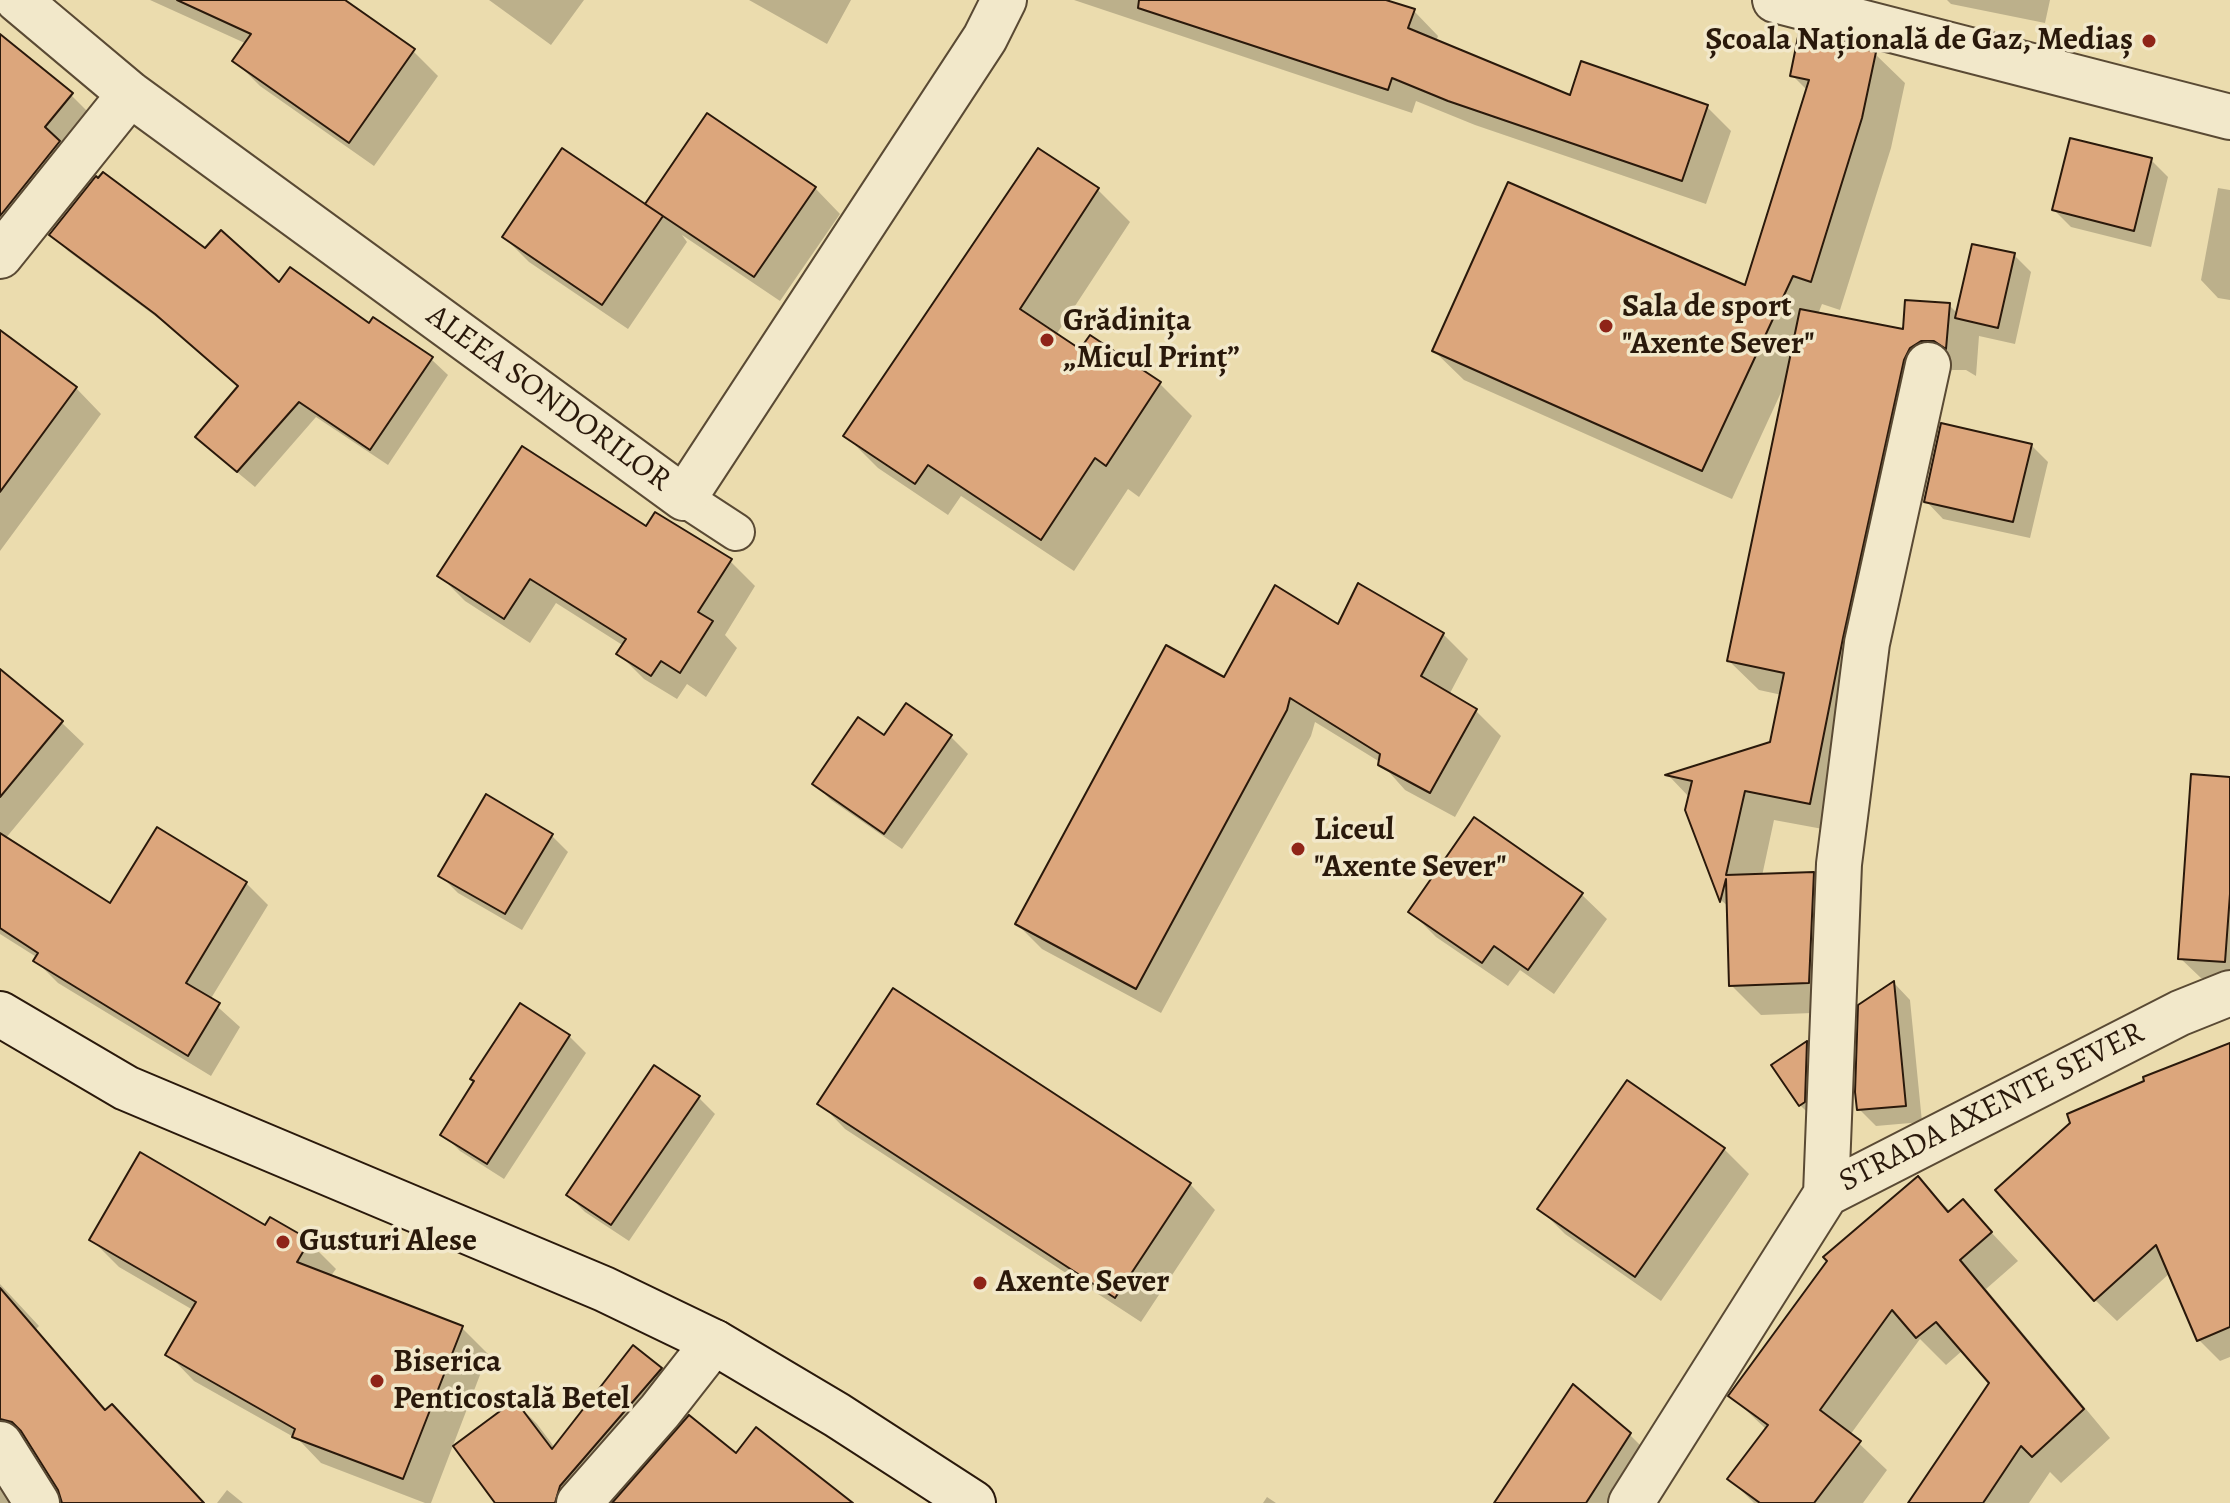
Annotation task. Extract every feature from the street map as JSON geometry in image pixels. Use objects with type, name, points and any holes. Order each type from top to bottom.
[{"type":"street","name":"ALEEA SONDORILOR","points":[[18,0],[130,94],[684,498],[985,38],[1004,0]]},
{"type":"street","points":[[1775,0],[2230,117]]},
{"type":"street","points":[[0,256],[130,94]]},
{"type":"street","points":[[1826,1194],[1839,864],[1867,643],[1928,365]]},
{"type":"street","points":[[684,498],[736,532]]},
{"type":"street","name":"STRADA AXENTE SEVER","points":[[1631,1503],[1826,1194],[2180,1013],[2230,993]]},
{"type":"street","points":[[0,1014],[126,1088],[604,1289],[714,1342],[837,1415],[973,1503]]},
{"type":"street","points":[[579,1503],[660,1411],[714,1342]]},
{"type":"street","points":[[0,1444],[37,1503]]},
{"type":"building","points":[[177,0],[345,0],[415,49],[349,143],[232,61],[251,34]]},
{"type":"building","points":[[1139,0],[1386,0],[1415,9],[1408,28],[1570,95],[1581,61],[1708,105],[1682,181],[1448,101],[1392,78],[1388,90],[1138,8]]},
{"type":"building","name":"Sala de sport \"Axente Sever\"","points":[[1799,32],[1876,52],[1862,118],[1811,282],[1793,276],[1702,471],[1432,351],[1508,182],[1745,285],[1809,80],[1790,76]]},
{"type":"building","points":[[0,34],[73,93],[45,127],[60,141],[0,216]]},
{"type":"building","points":[[707,113],[816,187],[754,277],[645,204]]},
{"type":"building","points":[[2070,138],[2152,158],[2134,231],[2052,210]]},
{"type":"building","points":[[562,148],[663,216],[602,305],[502,237]]},
{"type":"building","points":[[1038,148],[1099,188],[1020,309],[1080,349],[1090,335],[1161,382],[1106,466],[1095,458],[1041,540],[928,465],[915,484],[843,436]]},
{"type":"building","points":[[103,172],[205,248],[221,230],[279,282],[290,267],[369,323],[373,317],[433,357],[370,450],[299,402],[237,472],[195,437],[238,386],[155,314],[49,235],[96,176],[98,178]]},
{"type":"building","points":[[1972,244],[2015,253],[1998,328],[1955,318]]},
{"type":"building","points":[[1905,300],[1950,303],[1946,349],[1934,341],[1921,341],[1910,348],[1904,360],[1810,804],[1745,791],[1726,875],[1814,872],[1809,983],[1729,986],[1726,879],[1720,902],[1685,810],[1692,781],[1665,775],[1770,742],[1784,673],[1727,661],[1800,309],[1903,329]]},
{"type":"building","points":[[0,330],[77,387],[0,492]]},
{"type":"building","points":[[1941,423],[2032,444],[2013,522],[1924,502]]},
{"type":"building","points":[[522,446],[646,526],[655,512],[732,559],[698,612],[713,621],[680,673],[661,661],[651,676],[616,654],[626,639],[530,579],[504,619],[437,576]]},
{"type":"building","points":[[1358,583],[1444,633],[1421,676],[1477,709],[1430,793],[1378,765],[1380,754],[1290,698],[1287,710],[1136,989],[1015,924],[1166,645],[1224,677],[1275,585],[1338,624]]},
{"type":"building","points":[[0,669],[63,721],[0,797]]},
{"type":"building","points":[[906,703],[952,735],[884,834],[812,784],[858,717],[884,735]]},
{"type":"building","points":[[2191,774],[2230,777],[2230,894],[2225,962],[2178,959]]},
{"type":"building","points":[[486,794],[553,834],[505,914],[438,876]]},
{"type":"building","points":[[1474,817],[1583,893],[1528,970],[1494,946],[1482,963],[1408,912]]},
{"type":"building","points":[[157,827],[247,882],[186,983],[220,1003],[188,1056],[33,961],[38,953],[0,928],[0,833],[110,903]]},
{"type":"building","points":[[1894,981],[1906,1106],[1857,1110],[1858,1005]]},
{"type":"building","points":[[893,988],[1191,1183],[1115,1298],[817,1104]]},
{"type":"building","points":[[520,1003],[570,1035],[487,1164],[440,1135],[474,1081],[470,1079]]},
{"type":"building","points":[[1807,1041],[1805,1102],[1799,1106],[1771,1065]]},
{"type":"building","points":[[2230,1043],[2230,1327],[2197,1341],[2156,1245],[2094,1301],[1995,1190],[2070,1123],[2067,1114],[2144,1081],[2143,1077]]},
{"type":"building","points":[[654,1065],[700,1096],[611,1225],[566,1195]]},
{"type":"building","points":[[1627,1080],[1725,1148],[1635,1277],[1537,1209]]},
{"type":"building","points":[[140,1152],[265,1225],[270,1217],[310,1240],[297,1262],[463,1326],[403,1479],[292,1437],[295,1429],[165,1355],[196,1302],[89,1240]]},
{"type":"building","points":[[1918,1176],[1948,1212],[1963,1199],[1992,1232],[1960,1260],[2084,1409],[2032,1457],[2021,1446],[1983,1503],[1908,1503],[1989,1383],[1936,1322],[1916,1338],[1892,1310],[1820,1410],[1861,1441],[1814,1503],[1760,1503],[1727,1479],[1768,1425],[1728,1396],[1827,1261],[1823,1257]]},
{"type":"building","points":[[0,1288],[105,1410],[112,1404],[204,1503],[62,1503],[58,1490],[21,1431],[12,1422],[0,1419]]},
{"type":"building","points":[[633,1345],[662,1368],[560,1486],[555,1503],[495,1503],[453,1446],[515,1400],[552,1449]]},
{"type":"building","points":[[1573,1384],[1631,1433],[1586,1503],[1494,1503]]},
{"type":"building","points":[[689,1415],[736,1453],[756,1427],[853,1503],[612,1503]]},
{"type":"place","name":"Școala Națională de Gaz, Mediaș","points":[[2149,41]]},
{"type":"place","name":"Sala de sport \"Axente Sever\"","points":[[1606,326]]},
{"type":"place","name":"Grădinița „Micul Prinț”","points":[[1047,340]]},
{"type":"place","name":"Liceul \"Axente Sever\"","points":[[1298,849]]},
{"type":"place","name":"Gusturi Alese","points":[[283,1242]]},
{"type":"place","name":"Axente Sever","points":[[980,1283]]},
{"type":"place","name":"Biserica Penticostală Betel","points":[[377,1381]]}]
